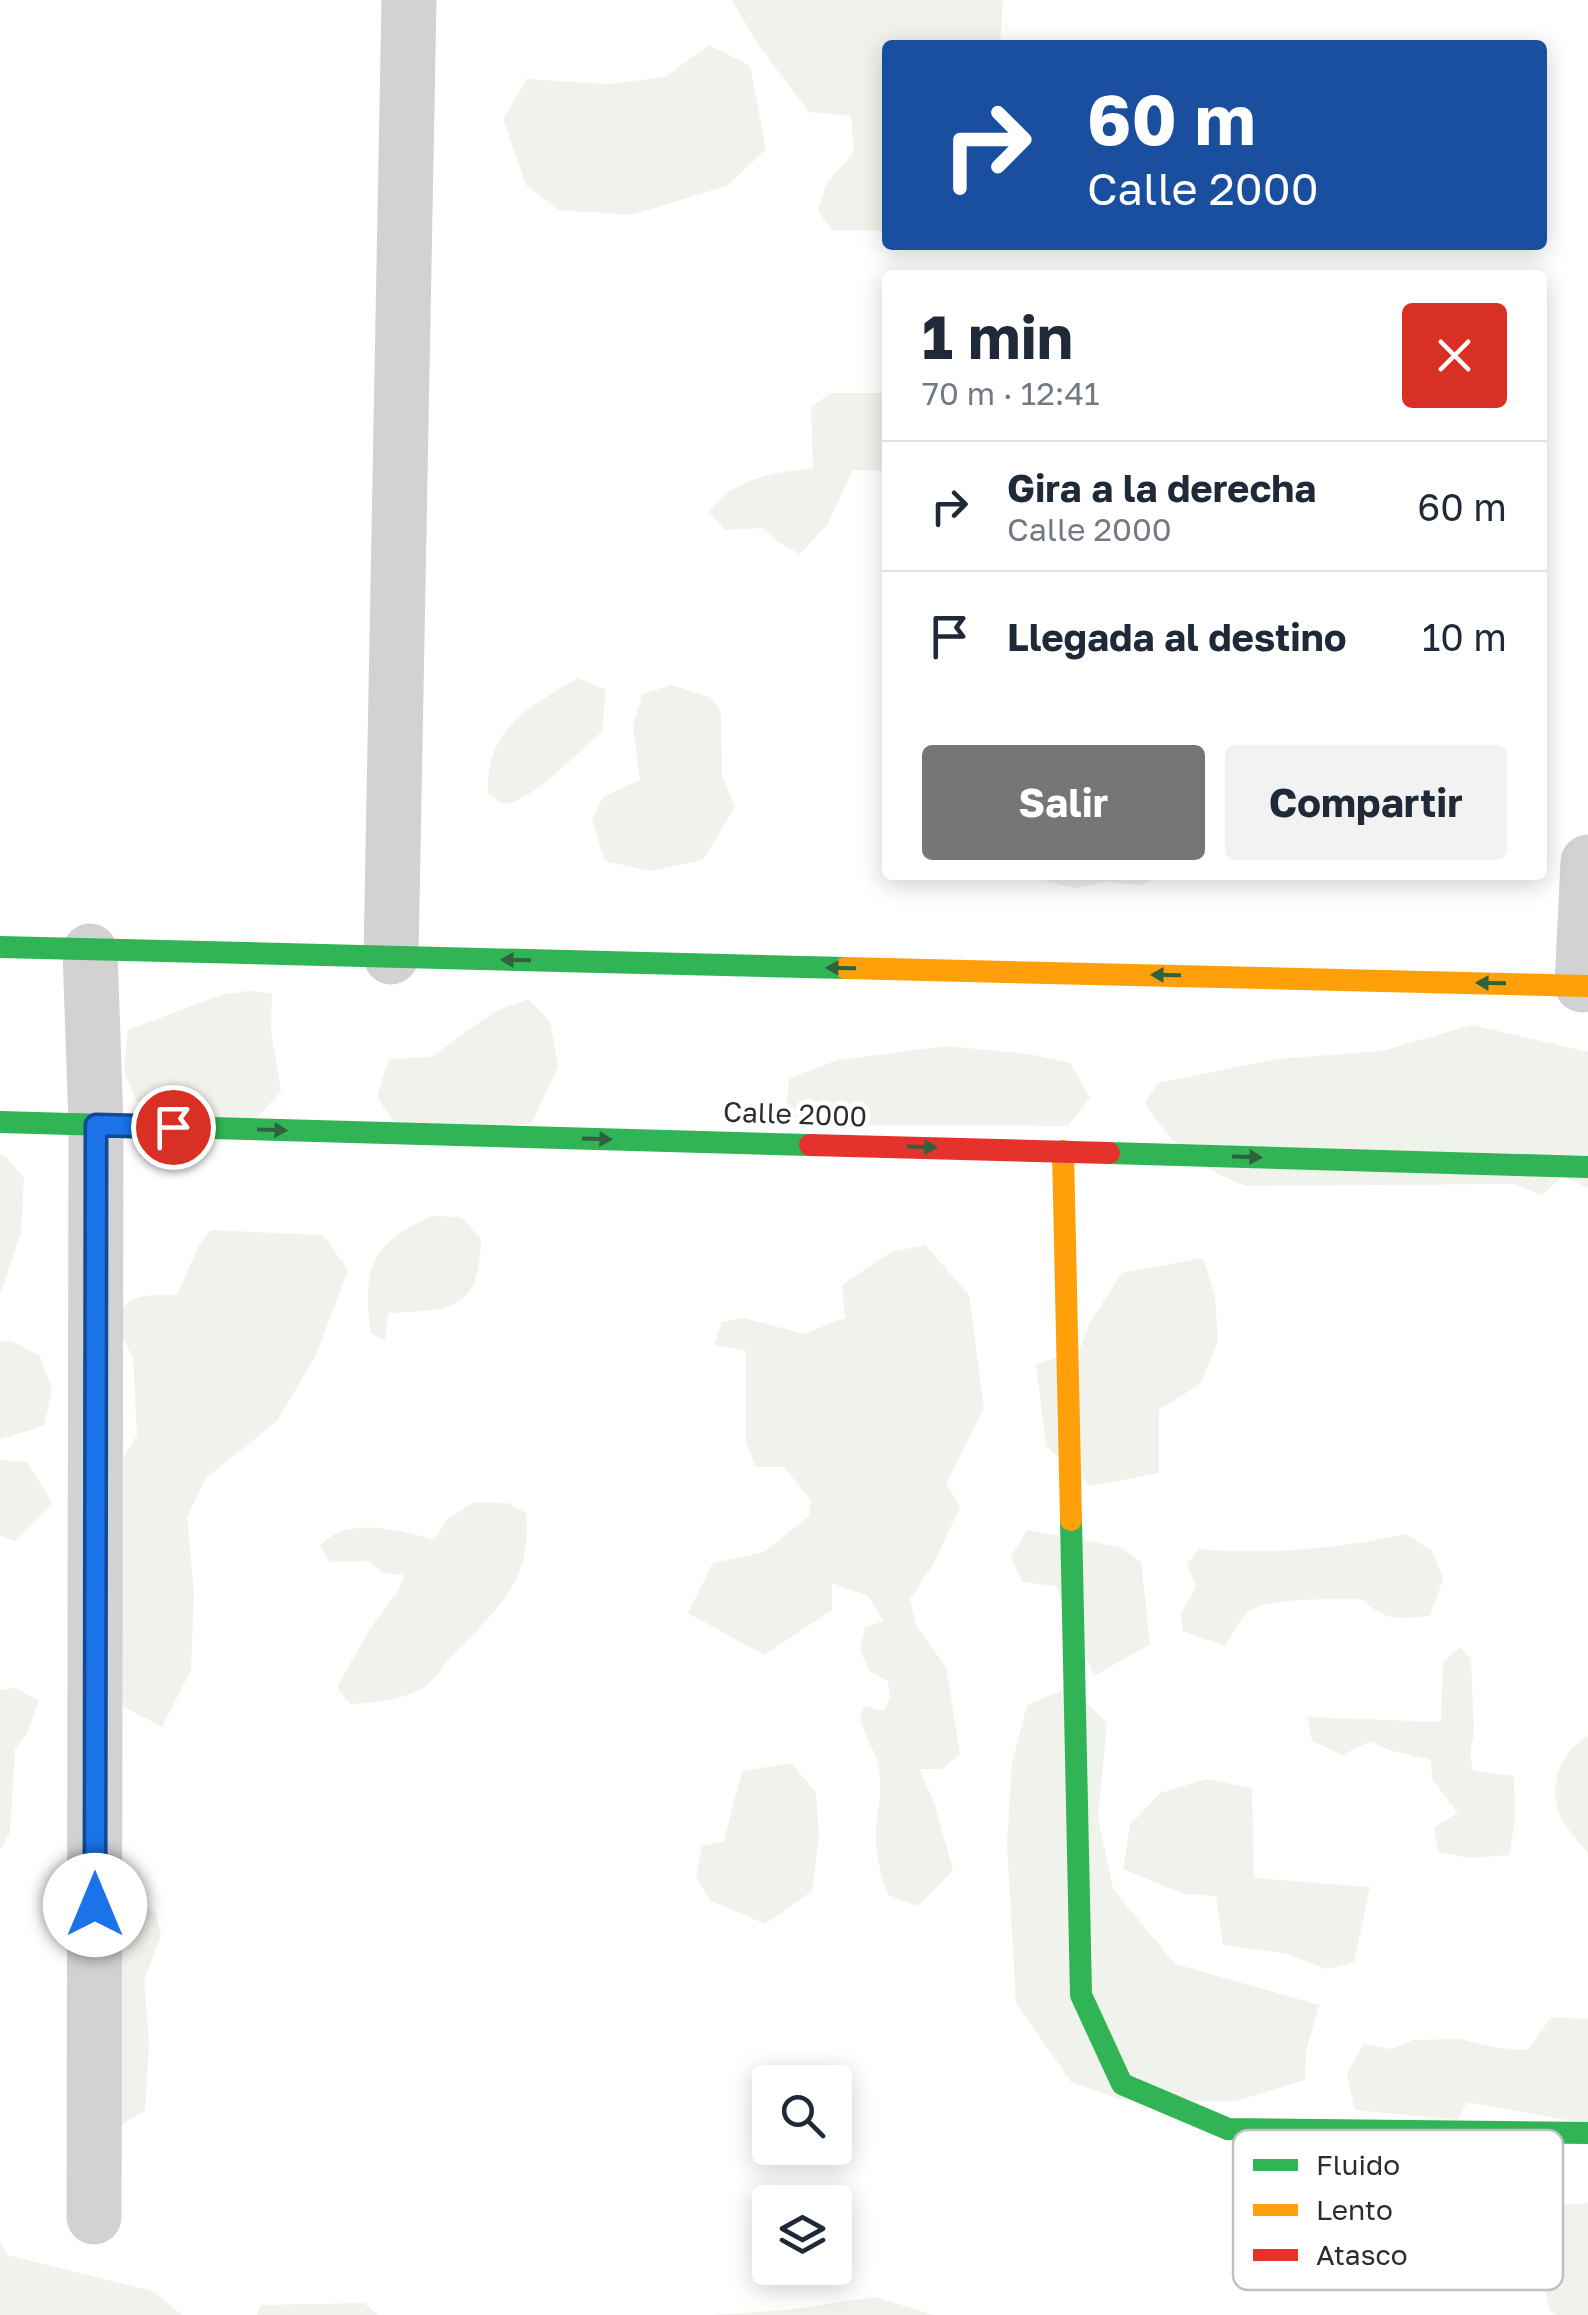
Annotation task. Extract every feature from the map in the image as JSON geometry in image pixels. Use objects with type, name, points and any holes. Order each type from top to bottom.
[{"type":"street","points":[[391,957],[409,0]]},
{"type":"street","points":[[0,947],[1585,985],[1588,862]]},
{"type":"street","points":[[90,951],[96,1125],[94,2217]]},
{"type":"street","name":"Calle 2000","points":[[0,1122],[1588,1167]]},
{"type":"street","points":[[1063,1151],[1081,1995],[1122,2084],[1228,2129],[1318,2130]]},
{"type":"street","points":[[1563,2133],[1588,2133]]},
{"type":"shaded area","points":[[732,0],[1003,0],[1000,40],[882,40],[882,231],[832,230],[818,211],[826,185],[854,151],[851,116],[809,112],[758,45]]},
{"type":"shaded area","points":[[709,45],[750,66],[766,149],[727,186],[631,215],[559,210],[526,185],[503,119],[527,79],[608,84],[665,77]]},
{"type":"shaded area","points":[[831,393],[882,393],[882,471],[853,470],[827,525],[800,554],[763,528],[726,530],[709,512],[730,491],[755,479],[813,468],[811,407]]},
{"type":"shaded area","points":[[578,678],[606,690],[602,732],[524,797],[511,803],[500,802],[488,794],[489,771],[502,736],[527,710]]},
{"type":"shaded area","points":[[671,685],[710,697],[721,712],[722,776],[735,806],[703,860],[650,871],[605,861],[592,820],[603,797],[640,780],[633,727],[642,694]]},
{"type":"shaded area","points":[[1041,880],[1152,880],[1142,885],[1105,882],[1074,888]]},
{"type":"shaded area","points":[[272,993],[271,1031],[281,1092],[240,1135],[169,1136],[135,1098],[124,1071],[128,1030],[221,995]]},
{"type":"shaded area","points":[[528,999],[550,1021],[558,1066],[532,1123],[407,1140],[377,1097],[389,1059],[431,1057],[496,1011]]},
{"type":"shaded area","points":[[1472,1025],[1588,1052],[1588,1188],[1563,1176],[1542,1195],[1513,1184],[1247,1186],[1188,1154],[1165,1131],[1145,1102],[1158,1083],[1277,1059],[1382,1051]]},
{"type":"shaded area","points":[[947,1046],[1029,1054],[1070,1063],[1090,1098],[1068,1126],[785,1125],[789,1078],[838,1060]]},
{"type":"shaded area","points":[[0,1155],[24,1178],[21,1232],[0,1295]]},
{"type":"shaded area","points":[[432,1216],[461,1217],[481,1239],[474,1282],[457,1303],[445,1308],[388,1313],[385,1341],[371,1333],[368,1310],[370,1274],[375,1260],[396,1236]]},
{"type":"shaded area","points":[[211,1230],[323,1235],[348,1270],[316,1355],[277,1421],[206,1478],[187,1517],[194,1591],[191,1670],[162,1727],[115,1702],[115,1470],[137,1435],[133,1359],[116,1323],[132,1300],[177,1295],[199,1245]]},
{"type":"shaded area","points":[[925,1245],[969,1295],[984,1408],[946,1483],[960,1507],[934,1563],[910,1599],[916,1626],[946,1667],[960,1754],[942,1769],[919,1769],[934,1802],[953,1870],[918,1906],[888,1895],[878,1857],[880,1776],[860,1716],[865,1706],[884,1711],[890,1699],[888,1681],[869,1671],[860,1650],[865,1627],[884,1621],[868,1596],[832,1583],[832,1610],[764,1655],[688,1613],[713,1563],[764,1552],[809,1516],[811,1500],[784,1467],[756,1467],[746,1443],[746,1351],[714,1345],[722,1322],[744,1318],[804,1334],[845,1318],[842,1285],[891,1252]]},
{"type":"shaded area","points":[[1203,1258],[1215,1296],[1218,1341],[1200,1384],[1159,1410],[1159,1473],[1091,1486],[1046,1446],[1036,1364],[1079,1351],[1089,1324],[1122,1273]]},
{"type":"shaded area","points":[[12,1341],[40,1356],[52,1390],[44,1426],[0,1439],[0,1342]]},
{"type":"shaded area","points":[[0,1460],[27,1462],[53,1504],[15,1541],[0,1536]]},
{"type":"shaded area","points":[[474,1502],[507,1503],[526,1513],[523,1559],[508,1594],[425,1686],[399,1698],[350,1704],[337,1687],[370,1629],[399,1590],[404,1575],[383,1573],[369,1561],[330,1562],[320,1546],[331,1536],[358,1528],[390,1529],[434,1540],[448,1519]]},
{"type":"shaded area","points":[[1027,1530],[1120,1547],[1141,1562],[1150,1644],[1094,1676],[1056,1586],[1022,1582],[1011,1557]]},
{"type":"shaded area","points":[[1406,1534],[1432,1551],[1443,1579],[1430,1616],[1393,1617],[1378,1612],[1362,1599],[1302,1600],[1269,1603],[1248,1612],[1225,1646],[1183,1631],[1181,1614],[1196,1587],[1187,1564],[1199,1549],[1303,1549]]},
{"type":"shaded area","points":[[1460,1647],[1471,1659],[1473,1771],[1514,1776],[1515,1820],[1509,1855],[1469,1858],[1438,1852],[1434,1827],[1458,1813],[1432,1779],[1431,1760],[1389,1750],[1371,1741],[1342,1755],[1312,1741],[1307,1717],[1441,1722],[1443,1662]]},
{"type":"shaded area","points":[[1070,1687],[1107,1723],[1098,1817],[1113,1889],[1175,1964],[1319,2005],[1306,2051],[1305,2080],[1236,2101],[1122,2100],[1071,2082],[1016,2003],[1007,1844],[1012,1764],[1027,1705]]},
{"type":"shaded area","points":[[15,1688],[39,1701],[27,1733],[15,1749],[10,1832],[0,1850],[0,1690]]},
{"type":"shaded area","points":[[1588,1736],[1588,1853],[1561,1818],[1555,1791],[1564,1759]]},
{"type":"shaded area","points":[[791,1763],[816,1792],[819,1836],[812,1891],[765,1924],[711,1901],[696,1878],[702,1846],[724,1841],[742,1771]]},
{"type":"shaded area","points":[[1206,1779],[1252,1788],[1254,1878],[1370,1887],[1354,1962],[1327,1969],[1284,1953],[1223,1945],[1216,1896],[1183,1894],[1123,1869],[1130,1825],[1160,1793]]},
{"type":"shaded area","points":[[141,1904],[156,1912],[161,1936],[144,1980],[149,2043],[145,2110],[117,2128],[113,1924]]},
{"type":"shaded area","points":[[1551,2017],[1588,2019],[1588,2124],[1467,2102],[1458,2120],[1355,2110],[1347,2075],[1363,2044],[1391,2049],[1413,2040],[1460,2039],[1528,2050]]},
{"type":"shaded area","points":[[1588,2203],[1588,2315],[1557,2315],[1550,2311],[1545,2290],[1563,2290],[1563,2205]]},
{"type":"shaded area","points":[[0,2241],[7,2255],[152,2291],[182,2315],[0,2315]]},
{"type":"shaded area","points":[[876,2297],[934,2315],[710,2315],[786,2310]]},
{"type":"shaded area","points":[[364,2303],[378,2315],[257,2315],[261,2305]]},
{"type":"traffic: fast","points":[[0,947],[845,968]]},
{"type":"traffic: fast","points":[[0,1122],[810,1145]]},
{"type":"traffic: fast","points":[[1109,1153],[1588,1167]]},
{"type":"traffic: fast","points":[[1071,1520],[1081,1995],[1122,2084],[1228,2129],[1318,2130]]},
{"type":"traffic: fast","points":[[1563,2133],[1588,2133]]},
{"type":"traffic: slow","points":[[845,968],[1588,986]]},
{"type":"traffic: slow","points":[[1063,1151],[1071,1520]]},
{"type":"traffic: jam","points":[[810,1145],[1109,1153]]},
{"type":"route","points":[[95,1905],[96,1125],[173,1127]]}]
